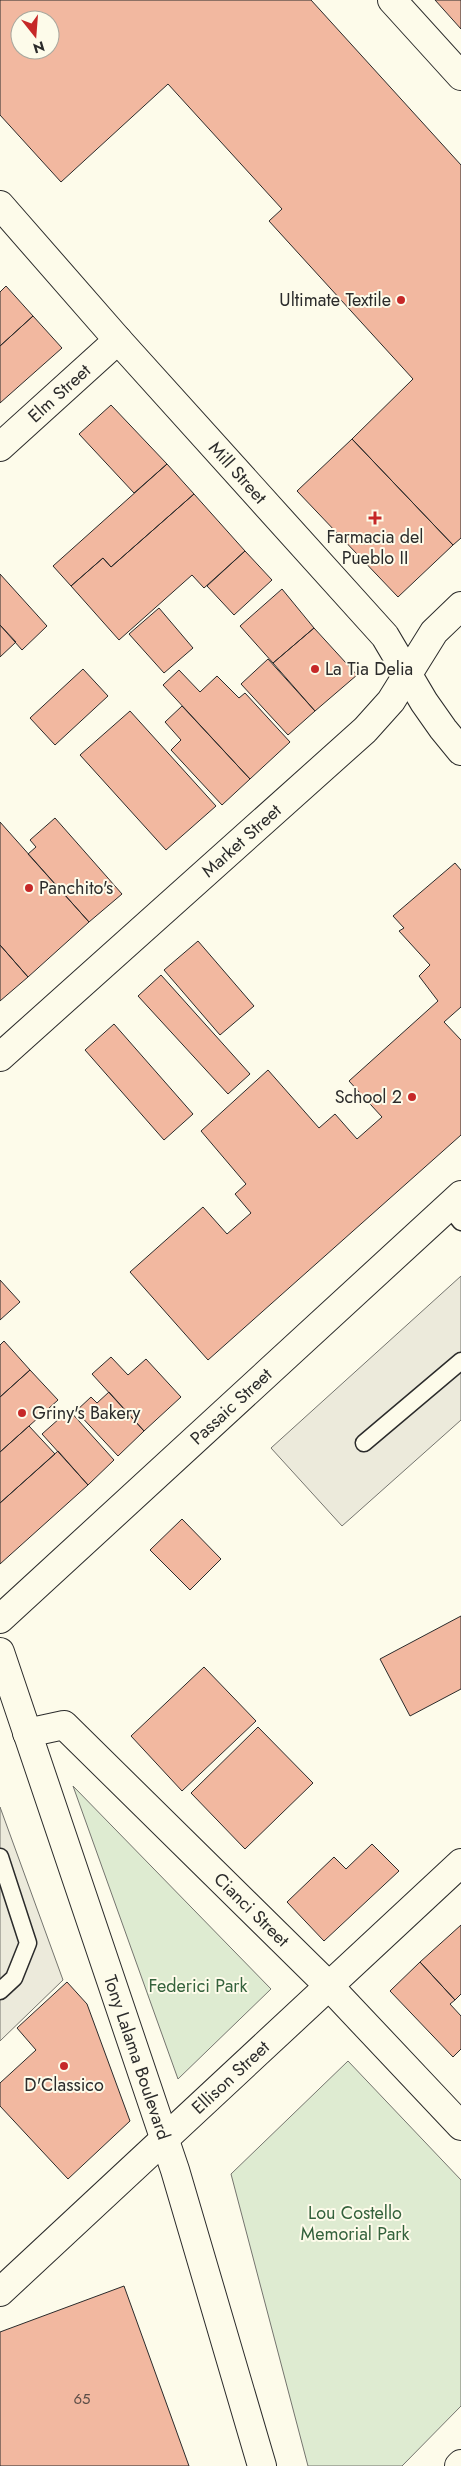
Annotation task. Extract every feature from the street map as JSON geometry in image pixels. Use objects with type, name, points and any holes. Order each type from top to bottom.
[{"type":"street","points":[[392,0],[461,76]]},
{"type":"street","name":"Mill Street","points":[[0,205],[118,340],[385,636],[443,730],[461,751]]},
{"type":"street","name":"Elm Street","points":[[0,447],[118,340]]},
{"type":"street","name":"Market Street","points":[[0,1057],[365,730],[391,701],[418,654],[434,632],[461,606]]},
{"type":"street","name":"Passaic Street","points":[[0,1620],[457,1208]]},
{"type":"street","name":"Tony Lalama Boulevard","points":[[0,1652],[165,2141],[262,2466]]},
{"type":"street","name":"Cianci Street","points":[[27,1733],[64,1725],[329,1986],[461,2126]]},
{"type":"street","name":"Ellison Street","points":[[0,2292],[165,2141],[461,1863]]},
{"type":"lane","points":[[364,1443],[461,1361]]},
{"type":"lane","points":[[0,1857],[28,1943],[14,1978],[0,1991]]},
{"type":"green space","name":"Federici Park","points":[[73,1786],[271,1989],[178,2079]]},
{"type":"green space","name":"Lou Costello Memorial Park","points":[[348,2061],[461,2180],[461,2406],[402,2466],[308,2466],[231,2174]]},
{"type":"shaded area","points":[[461,1276],[461,1420],[342,1526],[271,1448]]},
{"type":"shaded area","points":[[0,1807],[63,1980],[0,2041]]},
{"type":"building","name":"Ultimate Textile","points":[[0,0],[311,0],[461,165],[461,538],[453,545],[352,439],[413,379],[269,221],[282,209],[168,84],[61,182],[0,115]]},
{"type":"building","points":[[435,0],[461,0],[461,29]]},
{"type":"building","points":[[6,286],[33,316],[0,346],[0,292]]},
{"type":"building","points":[[33,316],[62,348],[0,403],[0,346]]},
{"type":"building","points":[[111,405],[167,464],[134,493],[79,434]]},
{"type":"building","name":"Farmacia del Pueblo II","points":[[352,439],[453,545],[398,597],[297,491]]},
{"type":"building","points":[[167,464],[194,494],[111,567],[103,558],[71,586],[53,566]]},
{"type":"building","points":[[194,494],[245,551],[204,588],[192,575],[119,640],[71,586],[103,558],[111,567]]},
{"type":"building","points":[[245,551],[272,580],[234,615],[207,586]]},
{"type":"building","points":[[0,574],[47,626],[22,650],[0,625]]},
{"type":"building","points":[[282,589],[314,628],[273,663],[240,626]]},
{"type":"building","points":[[159,608],[193,648],[164,673],[129,634]]},
{"type":"building","points":[[0,625],[16,642],[0,657]]},
{"type":"building","name":"La Tia Delia","points":[[314,628],[357,675],[315,711],[273,663]]},
{"type":"building","points":[[268,659],[315,711],[288,735],[241,684]]},
{"type":"building","points":[[83,669],[108,696],[55,745],[30,718]]},
{"type":"building","points":[[179,670],[200,692],[217,676],[239,698],[245,693],[290,742],[250,779],[163,685]]},
{"type":"building","points":[[182,706],[250,779],[222,805],[171,750],[181,740],[165,722]]},
{"type":"building","points":[[130,711],[216,806],[166,850],[80,755]]},
{"type":"building","points":[[55,818],[122,894],[89,922],[28,854],[36,847],[30,840]]},
{"type":"building","name":"Panchito's","points":[[0,822],[89,922],[28,977],[0,945]]},
{"type":"building","name":"School 2","points":[[455,863],[461,870],[461,1007],[444,1022],[461,1040],[461,1135],[208,1360],[130,1272],[203,1207],[227,1234],[251,1213],[235,1194],[246,1184],[201,1131],[268,1070],[319,1128],[335,1114],[357,1139],[382,1117],[349,1081],[438,1001],[419,976],[430,965],[399,931],[404,928],[393,916]]},
{"type":"building","points":[[198,941],[254,1006],[220,1035],[164,970]]},
{"type":"building","points":[[0,945],[28,977],[0,1001]]},
{"type":"building","points":[[161,975],[250,1074],[228,1094],[138,996]]},
{"type":"building","points":[[114,1024],[193,1114],[164,1140],[85,1050]]},
{"type":"building","points":[[0,1280],[20,1302],[0,1320]]},
{"type":"building","points":[[4,1341],[30,1370],[0,1397],[0,1345]]},
{"type":"building","points":[[111,1357],[128,1375],[146,1359],[181,1397],[144,1431],[92,1374]]},
{"type":"building","name":"Griny's Bakery","points":[[30,1370],[58,1400],[0,1452],[0,1397]]},
{"type":"building","points":[[109,1392],[144,1431],[118,1456],[76,1411],[91,1397],[97,1403]]},
{"type":"building","points":[[69,1410],[114,1460],[88,1485],[42,1434]]},
{"type":"building","points":[[29,1426],[55,1454],[0,1503],[0,1452]]},
{"type":"building","points":[[58,1451],[88,1485],[0,1564],[0,1503]]},
{"type":"building","points":[[182,1519],[221,1559],[190,1590],[150,1550]]},
{"type":"building","points":[[461,1616],[461,1689],[410,1716],[380,1659]]},
{"type":"building","points":[[204,1667],[256,1721],[182,1791],[131,1736]]},
{"type":"building","points":[[258,1727],[313,1783],[245,1849],[191,1793]]},
{"type":"building","points":[[372,1844],[399,1871],[324,1941],[287,1902],[334,1857],[346,1869]]},
{"type":"building","points":[[461,1925],[461,1994],[455,2000],[420,1962]]},
{"type":"building","points":[[420,1962],[455,2000],[450,2004],[461,2016],[461,2049],[453,2057],[390,1991]]},
{"type":"building","name":"D'Classico","points":[[67,1982],[87,2004],[130,2121],[68,2179],[0,2106],[0,2083],[36,2050],[17,2028]]},
{"type":"building","points":[[124,2286],[189,2466],[0,2466],[0,2332]]},
{"type":"place","name":"Ultimate Textile","points":[[401,300]]},
{"type":"place","name":"Farmacia del Pueblo II","points":[[375,518]]},
{"type":"place","name":"La Tia Delia","points":[[315,669]]},
{"type":"place","name":"Panchito's","points":[[29,888]]},
{"type":"place","name":"School 2","points":[[412,1097]]},
{"type":"place","name":"Griny's Bakery","points":[[22,1413]]},
{"type":"place","name":"D'Classico","points":[[64,2066]]}]
